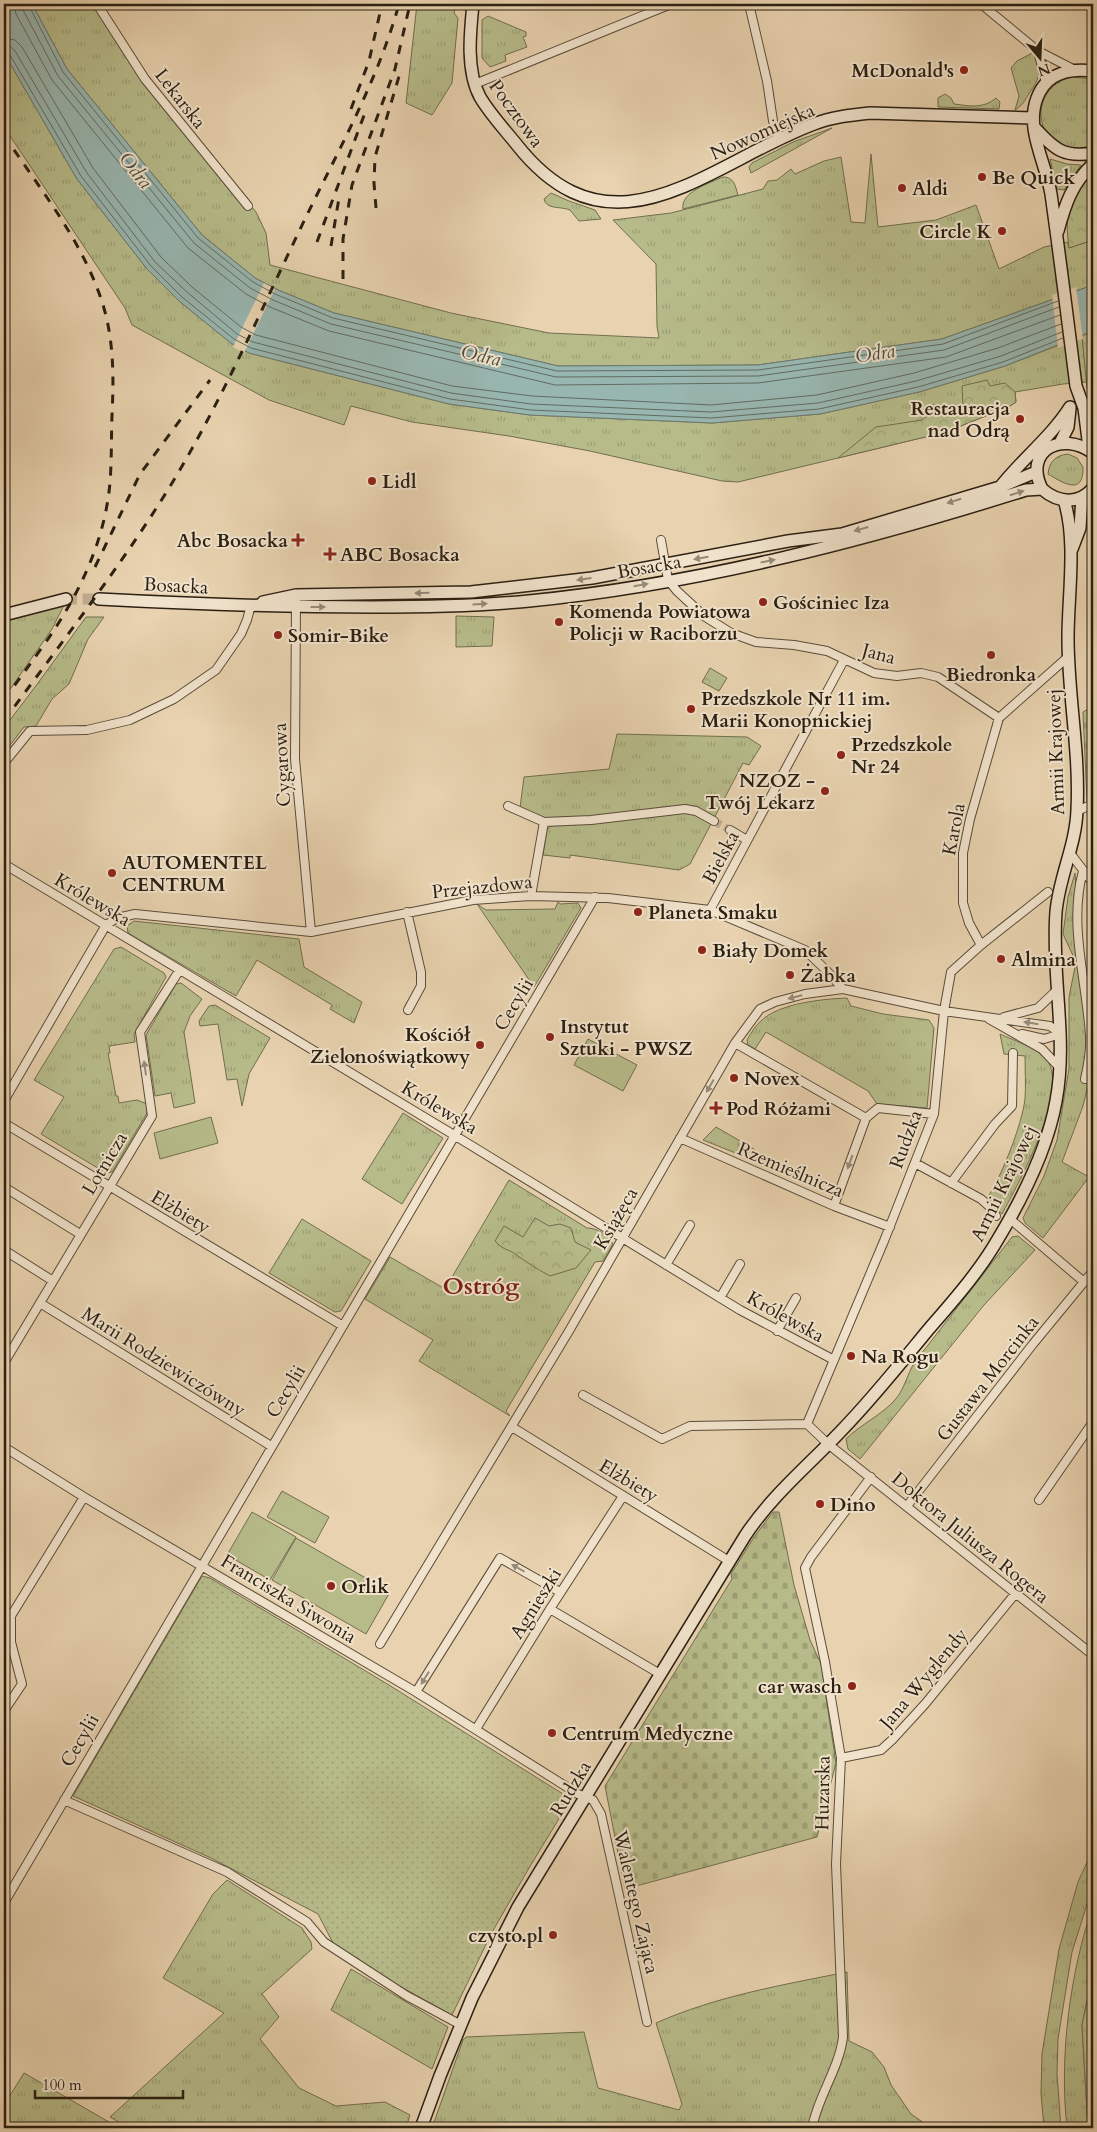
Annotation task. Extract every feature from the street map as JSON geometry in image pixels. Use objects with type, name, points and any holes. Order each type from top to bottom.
[{"type":"street","name":"Lekarska","points":[[97,4],[145,79],[248,206]]},
{"type":"street","name":"Pocztowa","points":[[472,4],[471,54],[475,84],[480,97],[529,160],[546,176]]},
{"type":"street","points":[[475,84],[671,4]]},
{"type":"street","points":[[749,4],[767,81],[773,121],[779,139]]},
{"type":"street","points":[[981,4],[1038,51],[1075,70]]},
{"type":"street","points":[[1038,51],[1046,83]]},
{"type":"street","points":[[1093,71],[1075,70],[1059,74],[1046,83],[1036,98],[1034,122],[1049,182],[1076,386],[1084,408],[1088,440],[1093,452]]},
{"type":"street","name":"Nowomiejska","points":[[546,176],[578,195],[601,201],[624,203],[644,200],[691,183],[779,139],[816,123],[846,115],[870,113],[1034,122]]},
{"type":"street","points":[[1034,122],[1051,145],[1059,150],[1076,156],[1093,153]]},
{"type":"street","points":[[1057,241],[1068,197],[1078,180],[1093,164]]},
{"type":"street","points":[[1076,386],[1070,407],[1068,427],[1060,443],[1044,452],[1036,472],[1042,489],[1050,496],[1064,500],[1082,497],[1093,488]]},
{"type":"street","points":[[1000,487],[1052,432],[1070,407]]},
{"type":"street","points":[[1060,443],[1079,445],[1093,452]]},
{"type":"street","name":"Bosacka","points":[[252,605],[279,597],[296,595],[471,592],[583,579],[842,534],[1000,487],[1036,472]]},
{"type":"street","name":"Bosacka","points":[[99,599],[296,607],[418,606],[527,601],[618,589],[829,548],[1026,490],[1042,489]]},
{"type":"street","name":"Armii Krajowej","points":[[1071,552],[1080,528],[1082,497]]},
{"type":"street","name":"Armii Krajowej","points":[[828,1444],[870,1400],[964,1287],[988,1254],[1009,1218],[1040,1155],[1057,1100],[1061,1034],[1055,949],[1056,910],[1070,853],[1077,811],[1077,771],[1069,656],[1071,552],[1067,509],[1064,500]]},
{"type":"street","points":[[662,540],[668,580]]},
{"type":"street","name":"Jana","points":[[668,580],[704,616],[731,633],[756,642],[827,651],[874,673],[897,676],[921,673],[938,677],[999,718]]},
{"type":"street","name":"Cygarowa","points":[[296,595],[295,759],[311,932]]},
{"type":"street","points":[[4,615],[66,599]]},
{"type":"street","points":[[4,763],[30,731],[88,730],[130,720],[174,699],[216,670],[243,629],[252,605]]},
{"type":"street","points":[[999,718],[1069,656]]},
{"type":"street","name":"Bielska","points":[[710,910],[844,660]]},
{"type":"street","name":"Karola","points":[[981,945],[969,923],[963,903],[963,853],[970,819],[999,718]]},
{"type":"street","points":[[1077,811],[1093,804]]},
{"type":"street","points":[[508,806],[544,822],[591,820],[685,809],[696,811],[714,821]]},
{"type":"street","points":[[531,896],[544,822]]},
{"type":"street","points":[[730,830],[747,840]]},
{"type":"street","points":[[1070,853],[1093,883]]},
{"type":"street","name":"Królewska","points":[[4,864],[179,971],[454,1134],[720,1298],[777,1331],[834,1360]]},
{"type":"street","points":[[1083,871],[1080,884],[1078,921],[1090,1038],[1085,1079]]},
{"type":"street","name":"Rudzka","points":[[807,1424],[890,1227],[934,1114],[944,1010],[951,972],[981,945],[1048,892]]},
{"type":"street","name":"Przejazdowa","points":[[106,925],[117,918],[135,914],[311,932],[472,900],[531,896],[595,897],[710,910],[805,950],[844,990]]},
{"type":"street","name":"Cecylii","points":[[4,1903],[454,1134],[595,897]]},
{"type":"street","points":[[407,912],[421,972],[421,986],[408,1010]]},
{"type":"street","points":[[4,1101],[106,925]]},
{"type":"street","name":"Lotnicza","points":[[4,1363],[152,1116],[140,1032],[179,971]]},
{"type":"street","name":"Książęca","points":[[999,1018],[1034,1010],[1042,1005],[1058,988]]},
{"type":"street","name":"Książęca","points":[[380,1644],[570,1331],[735,1044],[760,1009],[775,1002],[805,994],[844,990],[988,1018],[1050,1026],[1061,1034]]},
{"type":"street","name":"Książęca","points":[[988,1018],[1042,1049],[1060,1068]]},
{"type":"street","name":"Książęca","points":[[1012,1032],[1044,1039],[1061,1034]]},
{"type":"street","points":[[735,1044],[866,1118]]},
{"type":"street","points":[[951,1183],[995,1124],[1012,1106],[1013,1053]]},
{"type":"street","points":[[834,1206],[866,1118],[878,1108],[934,1114]]},
{"type":"street","name":"Elżbiety","points":[[4,1123],[343,1326]]},
{"type":"street","name":"Rzemieślnicza","points":[[680,1138],[834,1206],[890,1227]]},
{"type":"street","points":[[915,1163],[986,1202],[996,1216]]},
{"type":"street","points":[[4,1187],[80,1234]]},
{"type":"street","points":[[1009,1218],[1084,1282]]},
{"type":"street","points":[[666,1265],[690,1225]]},
{"type":"street","points":[[4,1250],[52,1280]]},
{"type":"street","points":[[720,1298],[740,1264]]},
{"type":"street","name":"Gustawa Morcinka","points":[[907,1506],[1093,1271]]},
{"type":"street","points":[[777,1331],[796,1298]]},
{"type":"street","name":"Marii Rodziewiczówny","points":[[40,1303],[271,1446]]},
{"type":"street","points":[[583,1395],[662,1439],[690,1426],[807,1424],[828,1444]]},
{"type":"street","points":[[1039,1500],[1093,1422]]},
{"type":"street","name":"Elżbiety","points":[[512,1427],[729,1561]]},
{"type":"street","name":"Rudzka","points":[[420,2128],[460,2026],[509,1923],[729,1561],[759,1516],[828,1444]]},
{"type":"street","name":"Doktora Juliusza Rogera","points":[[828,1444],[1093,1655]]},
{"type":"street","name":"Franciszka Siwonia","points":[[4,1447],[84,1497],[202,1565],[476,1729]]},
{"type":"street","name":"Huzarska","points":[[812,2128],[839,2054],[843,2037],[836,1864],[841,1758],[825,1662],[806,1568],[811,1557],[871,1477]]},
{"type":"street","name":"Agnieszki","points":[[476,1729],[560,1592],[623,1496]]},
{"type":"street","points":[[4,1711],[22,1684],[7,1642],[7,1613],[84,1497]]},
{"type":"street","points":[[416,1692],[500,1558],[560,1592]]},
{"type":"street","name":"Jana Wyglendy","points":[[841,1758],[881,1750],[892,1740],[925,1704],[1015,1594]]},
{"type":"street","points":[[550,1609],[660,1674]]},
{"type":"street","name":"Walentego Zająca","points":[[476,1729],[546,1775],[593,1800],[601,1814],[647,2022]]},
{"type":"street","points":[[64,1800],[227,1872],[307,1922],[324,1942],[407,1996],[460,2026]]},
{"type":"green space","points":[[32,4],[101,4],[146,75],[256,212],[266,233],[270,265],[451,313],[549,333],[659,338],[657,326],[656,264],[613,220],[671,213],[763,189],[768,181],[777,180],[791,169],[795,174],[824,161],[841,157],[851,222],[865,223],[871,154],[878,227],[936,220],[976,205],[999,269],[1044,247],[1068,242],[1069,248],[1093,240],[1093,285],[942,339],[758,365],[558,366],[334,313],[278,290],[255,278],[202,235],[67,69]]},
{"type":"green space","points":[[417,4],[456,4],[454,13],[458,18],[452,83],[432,115],[406,103]]},
{"type":"green space","points":[[488,16],[526,32],[526,36],[523,37],[527,47],[505,55],[506,61],[490,67],[482,58],[482,20]]},
{"type":"green space","points":[[4,53],[77,179],[147,269],[179,301],[231,343],[249,353],[449,404],[530,415],[712,423],[820,414],[919,392],[1005,366],[1082,336],[1087,382],[1015,392],[1016,402],[1010,406],[946,432],[738,482],[722,481],[590,451],[509,436],[412,422],[351,406],[344,425],[269,400],[132,325],[125,308],[4,127]]},
{"type":"green space","points":[[1032,53],[1038,62],[1038,76],[1035,85],[1025,100],[1015,110],[1019,96],[1011,68],[1017,61]]},
{"type":"green space","points":[[1071,77],[1093,79],[1093,148],[1082,151],[1063,147],[1052,140],[1044,129],[1041,117],[1042,105],[1047,93],[1057,84]]},
{"type":"green space","points":[[945,94],[951,98],[954,104],[971,106],[986,104],[996,98],[1000,102],[999,109],[938,107],[938,98]]},
{"type":"green space","points":[[832,128],[751,173],[749,167],[752,163],[793,142]]},
{"type":"green space","points":[[1050,159],[1067,164],[1081,165],[1064,190],[1057,189]]},
{"type":"green space","points":[[1093,173],[1093,240],[1069,248],[1067,225],[1070,207],[1078,190]]},
{"type":"green space","points":[[723,177],[732,180],[738,195],[683,209],[683,203],[691,193]]},
{"type":"green space","points":[[551,193],[595,210],[601,219],[579,221],[570,210],[548,205],[544,199]]},
{"type":"green space","points":[[1093,331],[1093,420],[1089,410],[1082,336]]},
{"type":"green space","points":[[987,380],[990,386],[1005,383],[1015,392],[1016,402],[946,432],[838,458],[876,427],[922,420],[931,413],[933,405],[963,405],[962,386]]},
{"type":"green space","points":[[1068,454],[1077,458],[1083,467],[1080,482],[1076,485],[1070,485],[1048,474],[1054,460]]},
{"type":"green space","points":[[65,603],[52,629],[4,698],[4,622]]},
{"type":"green space","points":[[456,616],[494,617],[492,646],[456,647]]},
{"type":"green space","points":[[86,617],[104,617],[88,639],[69,684],[52,699],[36,726],[24,727],[4,753],[4,728]]},
{"type":"green space","points":[[710,668],[727,678],[719,691],[702,682]]},
{"type":"green space","points":[[1093,706],[1093,798],[1087,801],[1083,712]]},
{"type":"green space","points":[[617,734],[747,737],[761,746],[749,765],[743,763],[690,864],[679,870],[570,855],[570,858],[543,855],[547,830],[556,820],[548,819],[520,808],[524,777],[609,769]]},
{"type":"green space","points":[[1075,873],[1088,1039],[1082,1080],[1089,1081],[1083,1106],[1062,1162],[1089,1177],[1043,1238],[1025,1223],[1023,1218],[1044,1176],[1057,1140],[1069,1069],[1069,997],[1076,962],[1063,934],[1068,897]]},
{"type":"green space","points":[[558,902],[560,904],[578,903],[581,908],[534,987],[477,904],[486,910],[555,909]]},
{"type":"green space","points":[[134,921],[299,939],[304,967],[362,1002],[354,1023],[330,1009],[332,1005],[257,960],[236,996],[128,933],[127,926]]},
{"type":"green space","points":[[121,947],[164,973],[166,977],[134,1034],[135,1042],[109,1046],[110,1053],[108,1053],[119,1103],[137,1100],[147,1104],[147,1113],[112,1172],[106,1173],[41,1134],[64,1097],[34,1080],[114,949]]},
{"type":"green space","points":[[181,983],[202,999],[190,1016],[184,1032],[195,1103],[174,1108],[171,1093],[155,1096],[146,1035],[176,984]]},
{"type":"green space","points":[[847,998],[851,1006],[883,1014],[929,1020],[934,1028],[927,1108],[877,1104],[868,1091],[766,1032],[755,1049],[748,1045],[747,1040],[757,1025],[769,1015],[779,1010],[802,1003]]},
{"type":"green space","points":[[215,1005],[270,1038],[249,1074],[242,1106],[237,1079],[227,1080],[218,1024],[200,1026],[199,1021],[209,1006]]},
{"type":"green space","points":[[1000,1034],[1041,1054],[1049,1063],[1053,1078],[1046,1118],[1038,1140],[1002,1214],[986,1200],[998,1179],[1020,1123],[1025,1099],[1025,1056],[1004,1054]]},
{"type":"green space","points":[[588,1039],[637,1065],[623,1091],[574,1065]]},
{"type":"green space","points":[[403,1113],[443,1138],[402,1204],[362,1179]]},
{"type":"green space","points":[[211,1117],[218,1143],[160,1159],[154,1133]]},
{"type":"green space","points":[[716,1127],[754,1149],[753,1160],[703,1140]]},
{"type":"green space","points":[[509,1180],[587,1228],[595,1229],[602,1233],[613,1244],[603,1261],[595,1262],[506,1411],[510,1416],[419,1361],[433,1340],[365,1299],[390,1257],[445,1289]]},
{"type":"green space","points":[[535,1218],[549,1226],[560,1224],[571,1228],[575,1242],[591,1250],[576,1268],[550,1276],[503,1248],[495,1241],[504,1226],[523,1237]]},
{"type":"green space","points":[[302,1219],[371,1261],[341,1311],[335,1312],[269,1273]]},
{"type":"green space","points":[[1018,1236],[1035,1250],[984,1305],[860,1459],[848,1449],[846,1439],[896,1399],[917,1359],[1012,1237]]},
{"type":"green space","points":[[282,1491],[329,1517],[315,1543],[267,1517]]},
{"type":"green space","points":[[252,1512],[296,1537],[270,1580],[227,1555]]},
{"type":"green space","points":[[773,1512],[779,1512],[794,1585],[810,1640],[821,1664],[836,1763],[817,1837],[625,1889],[605,1786],[732,1579],[731,1574],[754,1537]]},
{"type":"green space","name":"Orlik","points":[[296,1538],[390,1592],[366,1634],[272,1580]]},
{"type":"green space","points":[[202,1576],[210,1578],[389,1685],[571,1799],[491,1934],[452,2015],[394,1983],[333,1943],[318,1914],[211,1858],[73,1796]]},
{"type":"green space","points":[[1093,1849],[1093,1885],[1072,1952],[1058,2039],[1057,2074],[1061,2128],[1044,2128],[1041,2093],[1042,2054],[1059,1949],[1078,1882]]},
{"type":"green space","points":[[227,1880],[302,1928],[311,1942],[312,1949],[262,1994],[279,2017],[260,2039],[299,2088],[336,2106],[385,2102],[410,2115],[406,2128],[129,2128],[110,2117],[224,2013],[163,1978],[213,1894]]},
{"type":"green space","points":[[1093,1905],[1093,1972],[1082,2025],[1088,2128],[1067,2128],[1064,2072],[1068,2015],[1078,1958]]},
{"type":"green space","points":[[351,1969],[448,2027],[432,2069],[331,2010]]},
{"type":"green space","points":[[847,1972],[849,2041],[872,2052],[884,2067],[891,2085],[911,2114],[931,2128],[432,2128],[463,2040],[466,2037],[584,2032],[598,2088],[679,2110],[682,2104],[656,2023],[726,1998]]},
{"type":"green space","points":[[1093,1972],[1093,2128],[1088,2128],[1082,2025]]},
{"type":"green space","points":[[24,2073],[109,2122],[99,2128],[4,2128],[4,2105]]},
{"type":"water","name":"Odra","points":[[4,4],[32,4],[67,69],[202,235],[255,278],[278,290],[334,313],[558,366],[758,365],[942,339],[1093,285],[1093,331],[1005,366],[919,392],[820,414],[712,423],[530,415],[449,404],[249,353],[231,343],[179,301],[147,269],[77,179],[4,53]]},
{"type":"pier","points":[[264,283],[275,289],[244,353],[233,347]]},
{"type":"pier","points":[[1076,287],[1083,339],[1058,348],[1052,295]]},
{"type":"tunnel","points":[[66,599],[99,599]]},
{"type":"tunnel","points":[[714,821],[730,830]]},
{"type":"railway","points":[[351,109],[369,61],[382,4]]},
{"type":"railway","points":[[4,721],[130,548],[188,456],[240,356],[357,114],[380,60],[399,4]]},
{"type":"railway","points":[[343,279],[343,239],[352,185],[395,69],[410,4]]},
{"type":"railway","points":[[376,208],[374,183],[375,157],[400,73]]},
{"type":"railway","points":[[317,242],[366,110]]},
{"type":"railway","points":[[4,135],[56,211],[80,251],[104,308],[112,354],[111,464],[106,513],[86,573],[77,592],[43,646]]},
{"type":"railway","points":[[331,246],[339,198]]},
{"type":"railway","points":[[95,567],[140,474],[210,380]]},
{"type":"railway","points":[[4,700],[46,642]]},
{"type":"place","name":"McDonald's","points":[[964,70]]},
{"type":"place","name":"Be Quick","points":[[982,177]]},
{"type":"place","name":"Aldi","points":[[902,188]]},
{"type":"place","name":"Circle K","points":[[1002,231]]},
{"type":"place","name":"Restauracja nad Odrą","points":[[1020,419]]},
{"type":"place","name":"Lidl","points":[[372,481]]},
{"type":"place","name":"Abc Bosacka","points":[[298,540]]},
{"type":"place","name":"ABC Bosacka","points":[[330,554]]},
{"type":"place","name":"Gościniec Iza","points":[[763,602]]},
{"type":"place","name":"Komenda Powiatowa Policji w Raciborzu","points":[[559,622]]},
{"type":"place","name":"Somir-Bike","points":[[278,635]]},
{"type":"place","name":"Biedronka","points":[[991,655]]},
{"type":"place","name":"Przedszkole Nr 11 im. Marii Konopnickiej","points":[[691,709]]},
{"type":"place","name":"Przedszkole Nr 24","points":[[841,755]]},
{"type":"place","name":"NZOZ - Twój Lekarz","points":[[825,791]]},
{"type":"place","name":"AUTOMENTEL CENTRUM","points":[[112,873]]},
{"type":"place","name":"Planeta Smaku","points":[[638,912]]},
{"type":"place","name":"Biały Domek","points":[[702,950]]},
{"type":"place","name":"Almina","points":[[1001,959]]},
{"type":"place","name":"Żabka","points":[[790,975]]},
{"type":"place","name":"Instytut Sztuki - PWSZ","points":[[550,1037]]},
{"type":"place","name":"Kościół Zielonoświątkowy","points":[[480,1045]]},
{"type":"place","name":"Novex","points":[[734,1078]]},
{"type":"place","name":"Pod Różami","points":[[716,1108]]},
{"type":"place","name":"Na Rogu","points":[[851,1356]]},
{"type":"place","name":"Dino","points":[[820,1504]]},
{"type":"place","name":"Orlik","points":[[331,1586]]},
{"type":"place","name":"car wasch","points":[[852,1686]]},
{"type":"place","name":"Centrum Medyczne","points":[[552,1733]]},
{"type":"place","name":"czysto.pl","points":[[553,1935]]},
{"type":"district","name":"Ostróg","points":[[481,1286]]}]
